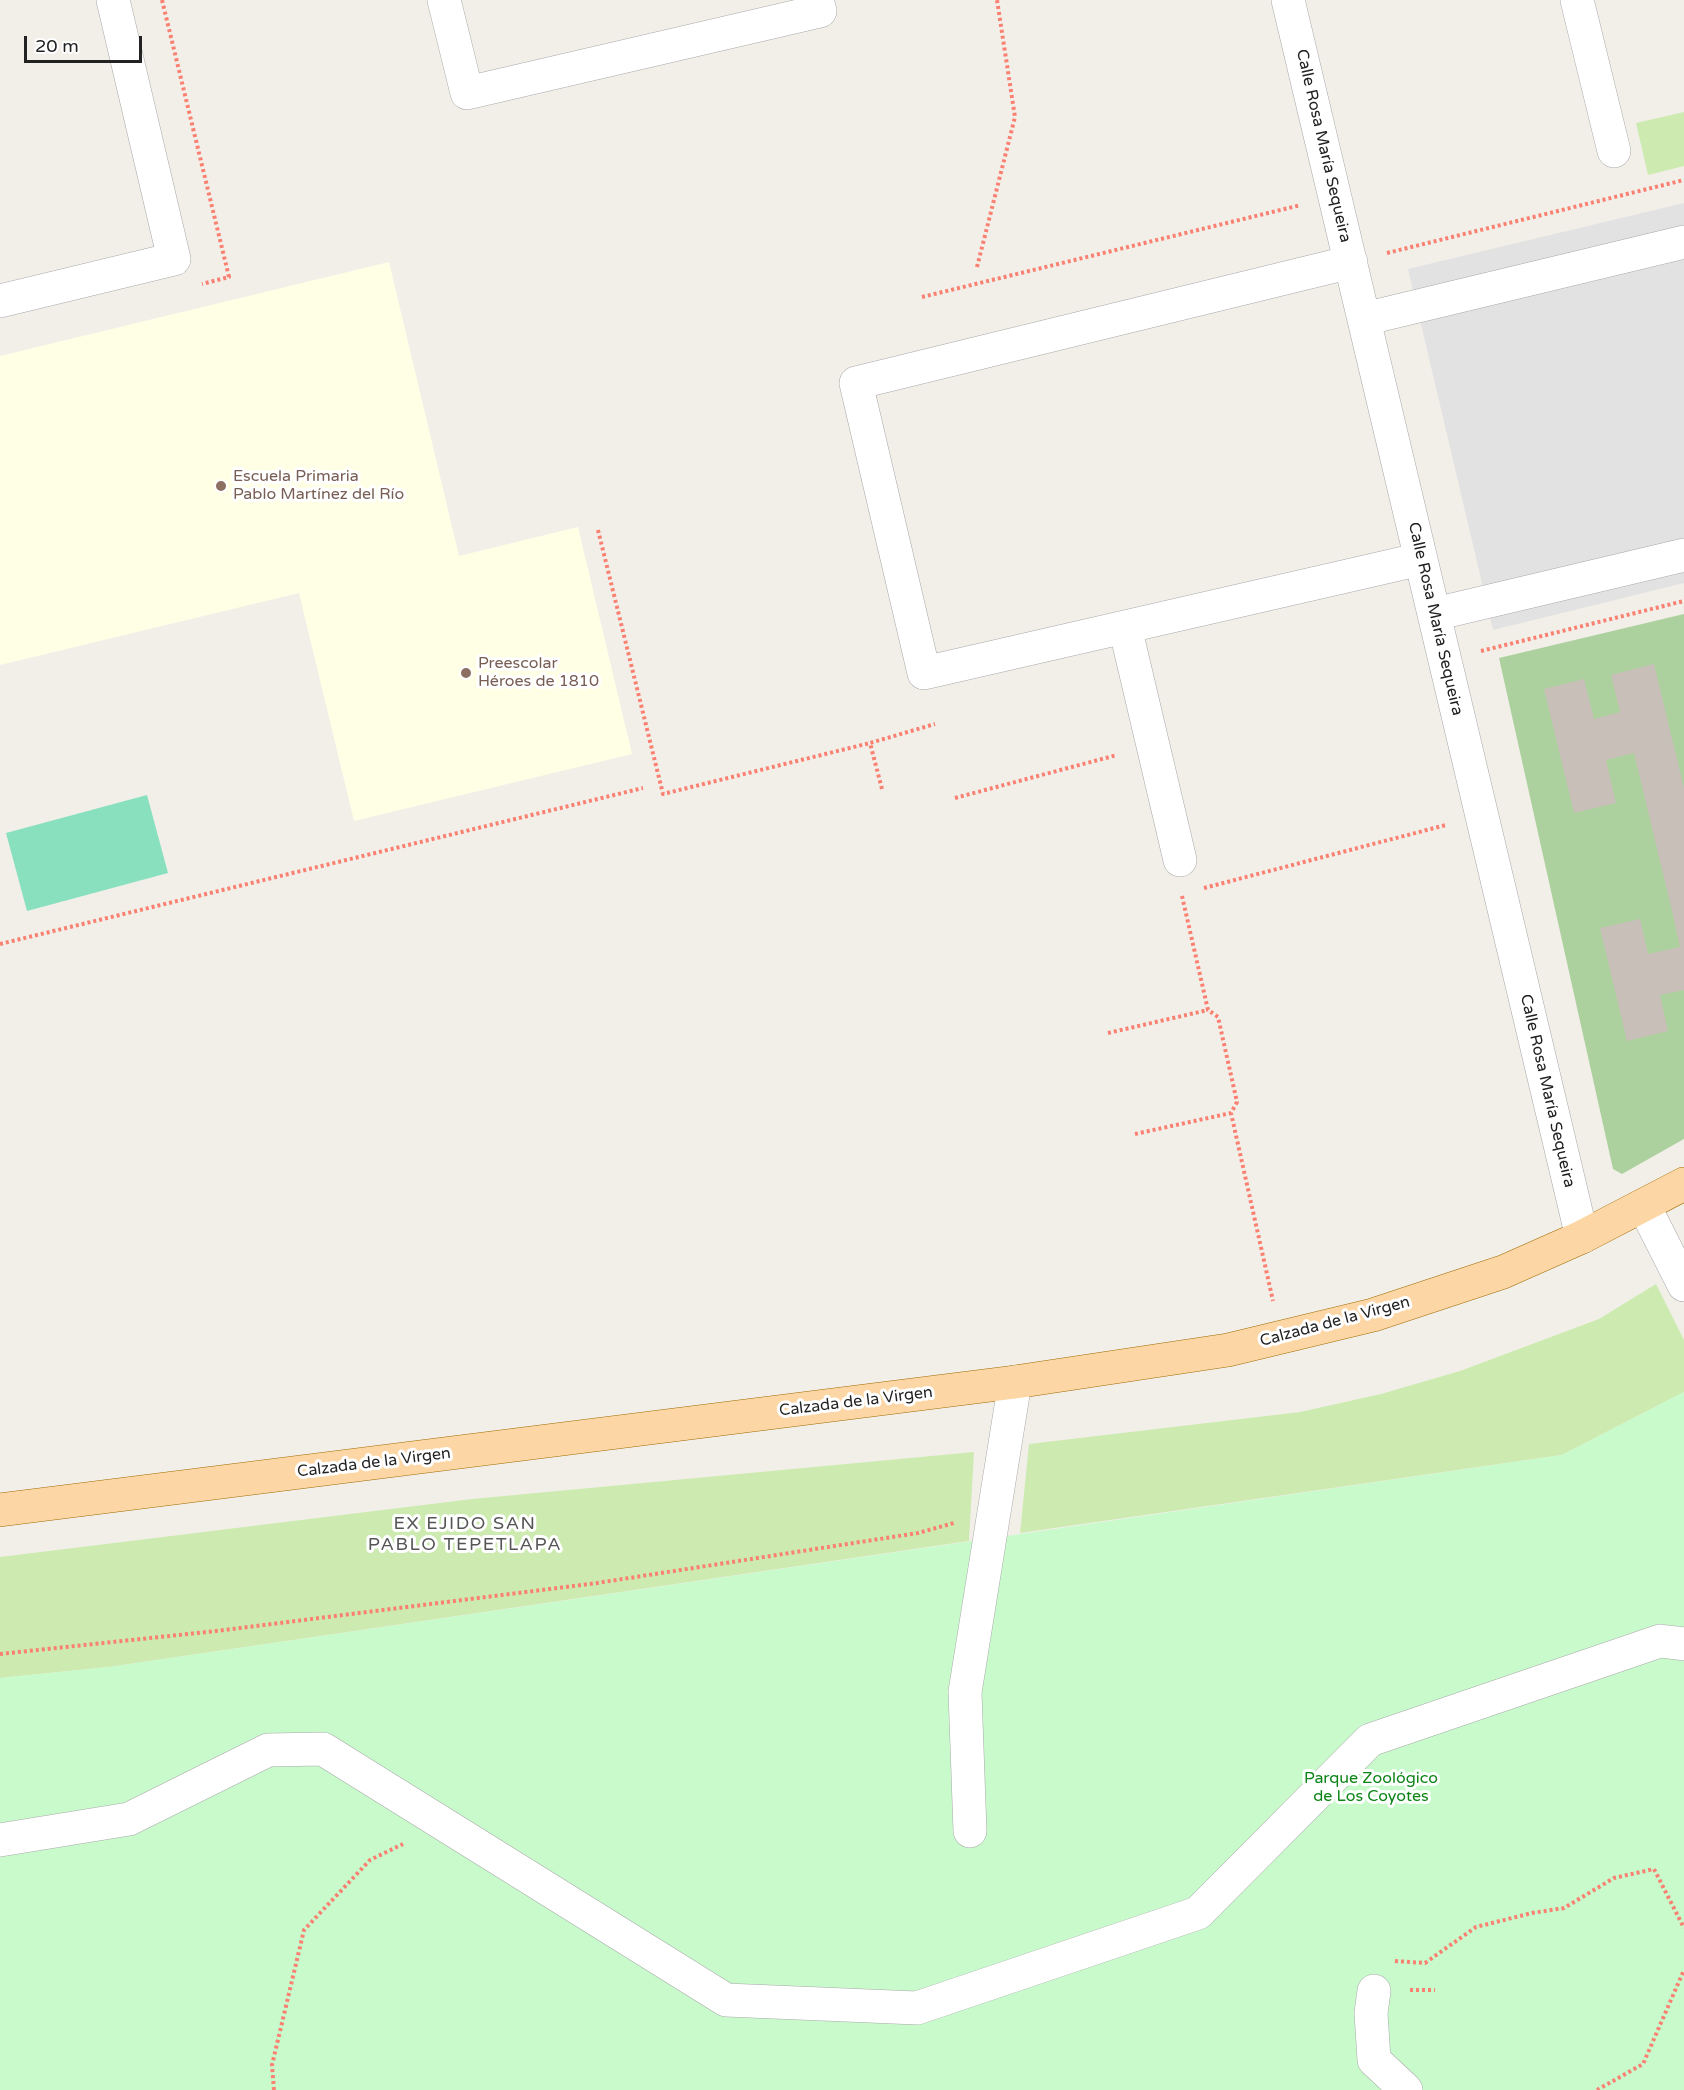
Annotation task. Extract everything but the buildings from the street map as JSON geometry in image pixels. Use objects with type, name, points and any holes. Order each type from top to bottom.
[{"type":"main road","name":"Calzada de la Virgen","points":[[0,1510],[1014,1382],[1228,1350],[1373,1315],[1503,1272],[1582,1237],[1684,1184]]},
{"type":"street","points":[[0,301],[174,259],[113,0]]},
{"type":"street","points":[[444,0],[467,93],[820,11],[817,0]]},
{"type":"street","name":"Calle Rosa María Sequeira","points":[[1288,0],[1582,1237]]},
{"type":"street","points":[[1577,0],[1614,151]]},
{"type":"street","points":[[1364,318],[1684,242]]},
{"type":"street","points":[[1351,262],[856,383],[924,673],[1421,559]]},
{"type":"street","points":[[1435,614],[1684,555]]},
{"type":"street","points":[[1125,627],[1180,860]]},
{"type":"street","points":[[1644,1206],[1684,1285]]},
{"type":"street","points":[[970,1831],[965,1692],[1014,1382]]},
{"type":"street","points":[[0,1840],[129,1819],[268,1750],[323,1749],[726,2000],[917,2007],[1198,1913],[1370,1740],[1660,1641],[1684,1644]]},
{"type":"street","points":[[1374,1991],[1371,2013],[1374,2060],[1406,2090]]},
{"type":"path","points":[[977,267],[1015,117],[997,0]]},
{"type":"path","points":[[1351,262],[1684,180]]},
{"type":"path","points":[[922,297],[1335,197]]},
{"type":"path","points":[[598,530],[663,794],[936,724]]},
{"type":"path","points":[[1445,660],[1684,601]]},
{"type":"path","points":[[870,742],[882,789]]},
{"type":"path","points":[[955,798],[1122,754]]},
{"type":"path","points":[[0,944],[643,788]]},
{"type":"path","points":[[1281,1338],[1231,1113],[1237,1102],[1218,1017],[1208,1010],[1181,894],[1482,815]]},
{"type":"path","points":[[1108,1033],[1208,1010]]},
{"type":"path","points":[[1135,1134],[1231,1113]]},
{"type":"path","points":[[0,1654],[216,1631],[597,1582],[918,1533],[993,1513]]},
{"type":"path","points":[[274,2090],[272,2065],[304,1930],[370,1860],[412,1839]]},
{"type":"path","points":[[1374,1991],[1382,1967],[1389,1962],[1400,1960],[1425,1963],[1476,1927],[1532,1913],[1564,1908],[1614,1878],[1654,1869],[1684,1928]]},
{"type":"path","points":[[1597,2090],[1643,2064],[1684,1970]]},
{"type":"shaded area","points":[[1684,203],[1684,583],[1493,630],[1408,269]]},
{"type":"shaded area","name":"Escuela Primaria Pablo Martínez del Río","points":[[389,262],[459,556],[578,527],[632,754],[354,821],[299,593],[0,665],[0,356]]},
{"type":"green space","points":[[1684,112],[1684,166],[1648,175],[1636,123]]},
{"type":"green space","points":[[1684,614],[1684,1139],[1622,1174],[1613,1169],[1499,658]]},
{"type":"green space","points":[[147,795],[168,873],[27,911],[6,833]]},
{"type":"green space","points":[[1656,1284],[1684,1340],[1684,1392],[1562,1455],[1020,1533],[1029,1444],[1300,1412],[1381,1394],[1460,1371],[1599,1319]]},
{"type":"green space","name":"Parque Zoológico de Los Coyotes","points":[[1684,1392],[1684,2090],[0,2090],[0,1678],[109,1667],[1562,1455]]},
{"type":"green space","points":[[974,1452],[969,1541],[109,1667],[0,1678],[0,1557],[472,1499]]},
{"type":"place","name":"Escuela Primaria Pablo Martínez del Río","points":[[221,486]]},
{"type":"place","name":"Preescolar Héroes de 1810","points":[[466,673]]},
{"type":"district","name":"EX EJIDO SAN PABLO TEPETLAPA","points":[[465,1534]]}]
